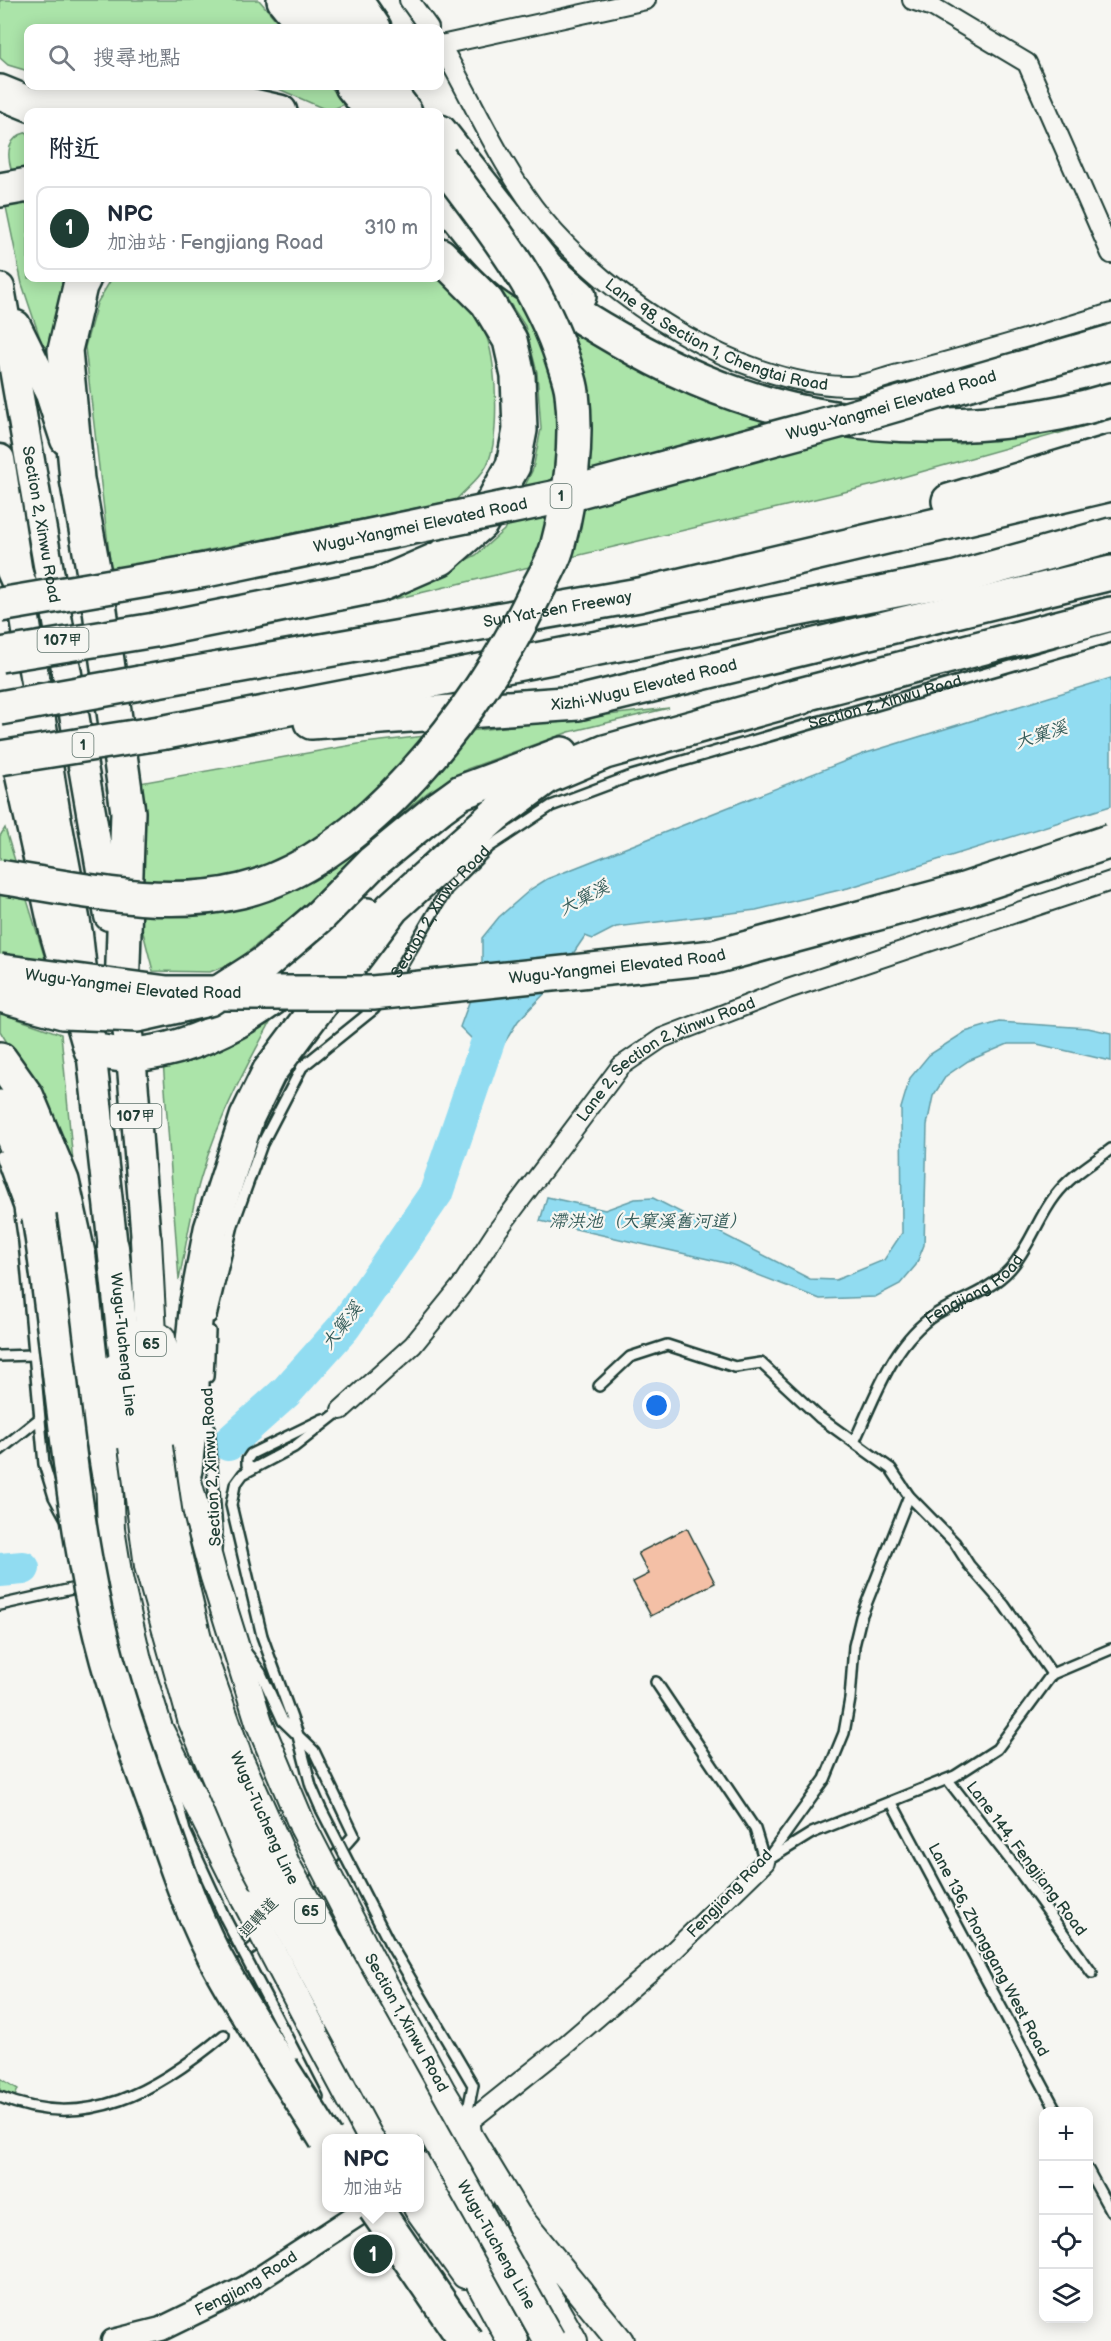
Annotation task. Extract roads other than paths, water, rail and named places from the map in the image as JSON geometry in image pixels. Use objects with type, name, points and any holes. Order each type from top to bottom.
[{"type":"highway","points":[[284,0],[304,24]]},
{"type":"highway","points":[[320,0],[339,24]]},
{"type":"highway","points":[[355,0],[371,24]]},
{"type":"highway","points":[[355,90],[370,108]]},
{"type":"highway","points":[[388,90],[402,108]]},
{"type":"highway","points":[[413,90],[425,108]]},
{"type":"highway","points":[[0,92],[32,105],[166,97],[226,100],[262,108]]},
{"type":"highway","points":[[444,137],[547,268],[583,300],[735,394]]},
{"type":"highway","points":[[0,877],[168,899],[241,891],[272,881],[308,862],[377,811],[439,746],[479,695],[513,639],[556,550],[574,445],[572,391],[555,335],[532,290],[501,242],[444,164]]},
{"type":"highway","points":[[0,190],[24,186]]},
{"type":"highway","points":[[444,199],[502,267]]},
{"type":"highway","points":[[444,221],[502,267],[652,358],[735,394],[789,410],[875,422],[923,425],[986,423],[1050,415],[1071,412],[1111,400]]},
{"type":"highway","points":[[0,655],[155,630],[379,585],[441,558],[481,523],[513,466],[520,430],[518,376],[510,340],[487,302],[444,259]]},
{"type":"highway","points":[[82,282],[65,350],[77,479],[98,596],[128,813],[122,992]]},
{"type":"highway","name":"Wugu-Yangmei Elevated Road","points":[[10,595],[206,570],[553,498],[858,416],[1111,342]]},
{"type":"highway","points":[[639,595],[1111,452]]},
{"type":"highway","name":"Sun Yat-sen Freeway","points":[[0,708],[639,595],[1111,484]]},
{"type":"highway","name":"1","points":[[0,758],[166,732],[953,579],[1111,535]]},
{"type":"highway","points":[[0,540],[10,595]]},
{"type":"highway","name":"Xizhi-Wugu Elevated Road","points":[[166,732],[578,703],[1111,573]]},
{"type":"highway","points":[[0,673],[57,933],[91,1050],[131,1055],[191,1043],[255,1011],[342,940],[453,832],[523,788],[548,776],[605,752],[1111,614]]},
{"type":"highway","points":[[0,995],[63,1012],[138,1015],[209,999],[265,963],[321,915],[372,863],[438,808],[461,792],[552,756],[700,714],[802,697]]},
{"type":"highway","points":[[185,1470],[192,1402],[192,1351],[197,1302],[211,1229],[247,1117],[269,1072],[392,908],[495,815],[548,776]]},
{"type":"highway","name":"Wugu-Yangmei Elevated Road","points":[[0,971],[167,993],[373,993],[714,957],[964,890],[1111,841]]},
{"type":"highway","points":[[0,1059],[27,1097],[62,1181],[79,1258],[92,1376],[109,1476]]},
{"type":"highway","points":[[0,1107],[24,1164],[39,1217],[51,1293],[58,1375],[73,1488],[98,1623],[130,1736],[192,1905],[222,1971],[324,2134]]},
{"type":"highway","name":"Wugu-Tucheng Line","points":[[146,1240],[146,1446],[150,1566],[193,1719],[246,1845],[401,2134]]},
{"type":"highway","name":"Wugu-Tucheng Line","points":[[113,1246],[146,1446],[167,1516],[198,1647],[237,1758],[285,1866],[548,2341]]},
{"type":"highway","points":[[465,2125],[470,2183],[548,2341]]},
{"type":"highway","name":"Wugu-Tucheng Line","points":[[424,2173],[511,2341]]},
{"type":"highway","points":[[378,2212],[466,2341]]},
{"type":"highway","points":[[476,2290],[511,2341]]},
{"type":"main road","points":[[1,293],[50,394],[77,479]]},
{"type":"main road","name":"Section 2, Xinwu Road","points":[[1,293],[122,992],[131,1055],[146,1240],[185,1470],[214,1577],[259,1722],[303,1827]]},
{"type":"main road","name":"Section 2, Xinwu Road","points":[[0,459],[10,595],[78,934],[113,1246],[114,1411],[109,1476],[111,1529],[107,1576],[138,1660],[159,1728],[244,1900],[368,2134]]},
{"type":"main road","name":"Section 1, Xinwu Road","points":[[303,1827],[370,1959],[442,2091],[465,2125],[517,2215],[620,2341]]},
{"type":"main road","points":[[402,2212],[466,2341]]},
{"type":"main road","points":[[420,2212],[476,2290],[502,2341]]},
{"type":"main road","name":"Section 1, Xinwu Road","points":[[517,2215],[529,2263],[574,2341]]},
{"type":"street","points":[[409,0],[426,24]]},
{"type":"street","name":"Lane 98, Section 1, Chengtai Road","points":[[444,43],[646,0]]},
{"type":"street","points":[[912,0],[933,7],[1027,63],[1111,254]]},
{"type":"street","name":"Lane 98, Section 1, Chengtai Road","points":[[444,52],[469,100],[530,199],[542,217],[574,253],[618,293],[667,325],[714,350],[757,367],[802,381],[847,387],[944,363],[1111,313]]},
{"type":"street","name":"Lane 2, Section 2, Xinwu Road","points":[[341,1410],[413,1345],[461,1286],[497,1231],[621,1066],[662,1038],[788,989],[1111,881]]},
{"type":"street","name":"Fengjiang Road","points":[[424,2161],[665,1959],[765,1862]]},
{"type":"street","name":"Fengjiang Road","points":[[113,2341],[161,2329],[244,2288],[363,2212]]},
{"type":"lane","name":"Section 2, Xinwu Road","points":[[208,1384],[210,1319],[232,1225],[262,1144],[302,1067],[374,1009],[447,889],[489,847],[551,806],[631,776],[1111,637]]},
{"type":"lane","name":"Fengjiang Road","points":[[854,1442],[895,1356],[912,1332],[937,1314],[992,1285],[1011,1269],[1054,1197],[1069,1180],[1111,1149]]},
{"type":"lane","points":[[0,1156],[19,1208],[44,1464],[54,1497],[71,1527],[97,1553]]},
{"type":"lane","points":[[599,1386],[630,1357],[666,1345],[735,1366],[761,1363],[819,1417],[891,1469],[909,1496],[955,1543],[1028,1637],[1052,1674]]},
{"type":"lane","points":[[0,1356],[34,1355]]},
{"type":"lane","name":"Section 2, Xinwu Road","points":[[207,1394],[217,1530],[214,1577]]},
{"type":"lane","name":"Lane 2, Section 2, Xinwu Road","points":[[297,1732],[261,1636],[231,1505],[235,1485],[243,1474],[294,1447],[341,1410]]},
{"type":"lane","points":[[0,1450],[39,1419]]},
{"type":"lane","name":"Fengjiang Road","points":[[765,1862],[825,1779],[840,1742],[850,1699],[854,1646],[861,1617],[909,1496]]},
{"type":"lane","points":[[0,1605],[107,1576]]},
{"type":"lane","name":"迴轉道","points":[[159,1728],[168,1814],[208,1923],[230,1953],[241,1955],[251,1951],[354,1835],[314,1751],[284,1721],[261,1673],[233,1634]]},
{"type":"lane","points":[[948,1780],[997,1749],[1052,1674],[1111,1649]]},
{"type":"lane","points":[[656,1683],[755,1829],[765,1862]]},
{"type":"lane","points":[[159,1728],[185,1831],[225,1918],[323,2107]]},
{"type":"lane","points":[[297,1732],[303,1762],[321,1809],[389,1942],[472,2085],[465,2125]]},
{"type":"lane","name":"Lane 144, Fengjiang Road","points":[[765,1862],[812,1833],[948,1780],[1092,1973]]},
{"type":"lane","name":"Lane 136, Zhonggang West Road","points":[[892,1803],[1054,2107]]},
{"type":"lane","points":[[0,2097],[25,2108],[84,2110],[143,2093],[224,2035]]},
{"type":"lane","points":[[1093,2178],[1111,2212]]},
{"type":"water","points":[[1111,678],[1111,806],[848,888],[756,910],[616,927],[593,939],[585,936],[549,989],[518,1021],[503,1045],[484,1051],[460,1027],[482,967],[482,938],[499,917],[531,889],[547,879],[863,754]]},
{"type":"water","name":"滯洪池（大窠溪舊河道）","points":[[999,1022],[1088,1028],[1111,1033],[1111,1061],[1037,1044],[1008,1044],[968,1061],[946,1076],[933,1096],[927,1125],[924,1245],[916,1265],[900,1284],[875,1297],[820,1299],[730,1264],[540,1221],[547,1197],[605,1210],[635,1199],[653,1198],[810,1279],[836,1280],[884,1260],[902,1233],[901,1108],[910,1078],[929,1055],[965,1032]]},
{"type":"waterway","name":"大窠溪","points":[[228,1444],[286,1392],[344,1327],[436,1193],[500,1006]]},
{"type":"waterway","name":"大窠溪","points":[[0,1570],[23,1568]]},
{"type":"place","name":"NPC","points":[[373,2254]]}]
